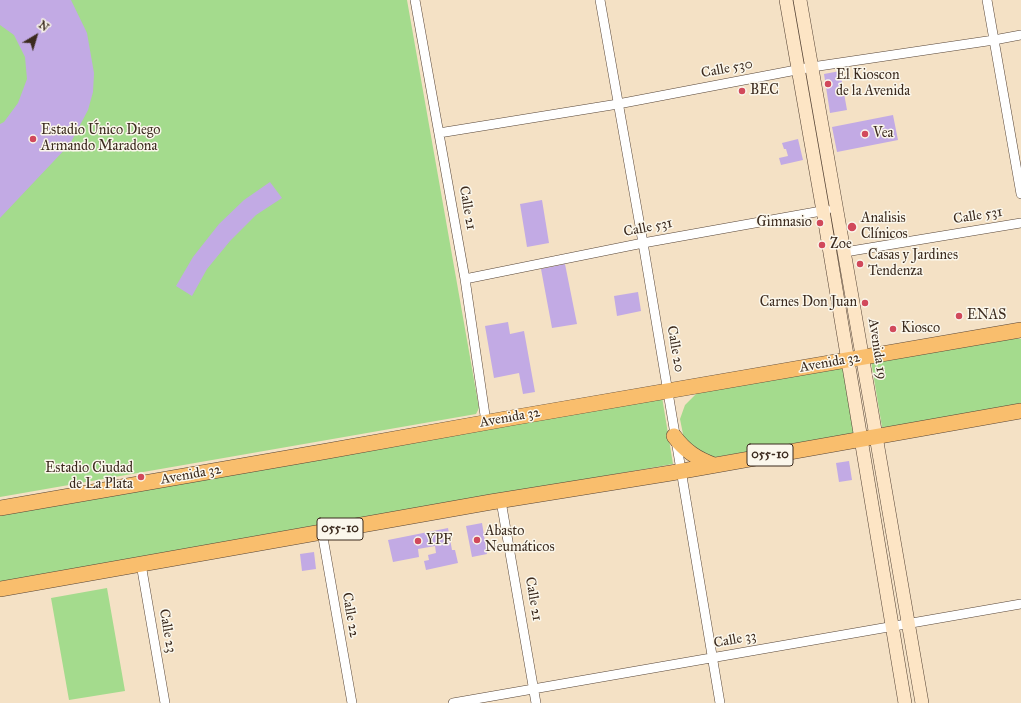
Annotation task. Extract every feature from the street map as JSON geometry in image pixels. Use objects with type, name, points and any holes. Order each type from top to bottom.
[{"type":"highway","name":"Avenida 32","points":[[0,508],[668,390],[1021,330]]},
{"type":"highway","name":"055-10","points":[[0,589],[1021,411]]},
{"type":"highway","points":[[674,436],[690,453],[705,462],[714,465]]},
{"type":"main road","name":"Avenida 19","points":[[786,0],[823,211],[847,360],[868,438],[908,624],[922,703]]},
{"type":"main road","name":"Avenida 19","points":[[800,0],[836,209],[845,252],[862,358],[868,438],[891,627],[905,703]]},
{"type":"street","name":"Calle 21","points":[[415,0],[465,279],[486,422]]},
{"type":"street","name":"Calle 20","points":[[600,0],[643,243],[668,390],[674,436],[720,703]]},
{"type":"street","points":[[987,0],[1020,177],[1021,194]]},
{"type":"street","name":"Calle 530","points":[[439,133],[618,104],[812,67],[1021,35]]},
{"type":"street","name":"Calle 531","points":[[465,279],[643,243],[836,209]]},
{"type":"street","name":"Calle 531","points":[[845,252],[1021,223]]},
{"type":"street","name":"Calle 21","points":[[501,501],[536,703]]},
{"type":"street","name":"Calle 22","points":[[322,532],[352,703]]},
{"type":"street","name":"Calle 23","points":[[141,564],[165,703]]},
{"type":"street","name":"Calle 33","points":[[453,703],[1021,604]]},
{"type":"green space","points":[[0,0],[407,0],[479,408],[476,414],[0,497]]},
{"type":"green space","points":[[1007,337],[1021,339],[1021,404],[886,429],[882,427],[871,361]]},
{"type":"green space","points":[[843,366],[855,433],[711,458],[693,450],[684,439],[680,419],[685,405],[700,390]]},
{"type":"green space","points":[[662,397],[673,464],[0,582],[0,512]]},
{"type":"green space","points":[[107,588],[125,691],[69,700],[51,598]]},
{"type":"building","name":"Estadio Único Diego Armando Maradona","points":[[0,0],[71,0],[87,33],[94,73],[93,92],[88,110],[70,144],[0,218],[0,124],[4,122],[18,103],[27,79],[25,57],[14,35],[0,25]]},
{"type":"building","points":[[840,71],[847,110],[830,113],[824,74]]},
{"type":"building","name":"Vea","points":[[893,115],[898,140],[837,152],[832,127]]},
{"type":"building","points":[[798,139],[803,160],[781,165],[779,158],[788,156],[782,143]]},
{"type":"building","points":[[270,182],[282,198],[256,215],[230,241],[207,269],[192,296],[176,286],[193,257],[219,224],[244,200]]},
{"type":"building","points":[[542,200],[549,243],[527,247],[520,204]]},
{"type":"building","points":[[565,264],[577,324],[552,328],[541,269]]},
{"type":"building","points":[[638,292],[641,311],[617,316],[614,296]]},
{"type":"building","points":[[508,322],[510,334],[524,331],[535,392],[523,394],[519,373],[494,378],[485,326]]},
{"type":"building","points":[[849,461],[852,480],[839,482],[836,463]]},
{"type":"building","name":"Abasto Neumáticos","points":[[482,523],[487,554],[472,557],[466,526]]},
{"type":"building","points":[[448,528],[452,550],[455,550],[458,563],[426,570],[424,561],[429,560],[428,555],[436,553],[435,546],[418,549],[419,557],[393,562],[388,540]]},
{"type":"building","points":[[314,552],[316,569],[302,571],[300,554]]},
{"type":"place","name":"El Kioscon de la Avenida","points":[[828,84]]},
{"type":"place","name":"BEC","points":[[742,91]]},
{"type":"place","name":"Vea","points":[[865,134]]},
{"type":"place","name":"Estadio Único Diego Armando Maradona","points":[[33,139]]},
{"type":"place","name":"Gimnasio","points":[[820,223]]},
{"type":"place","name":"Analisis Clínicos","points":[[852,227]]},
{"type":"place","name":"Zoe","points":[[822,245]]},
{"type":"place","name":"Casas y Jardines Tendenza","points":[[860,264]]},
{"type":"place","name":"Carnes Don Juan","points":[[865,303]]},
{"type":"place","name":"ENAS","points":[[959,316]]},
{"type":"place","name":"Kiosco","points":[[893,329]]},
{"type":"place","name":"Estadio Ciudad de La Plata","points":[[141,477]]},
{"type":"place","name":"Abasto Neumáticos","points":[[477,540]]},
{"type":"place","name":"YPF","points":[[418,541]]}]
